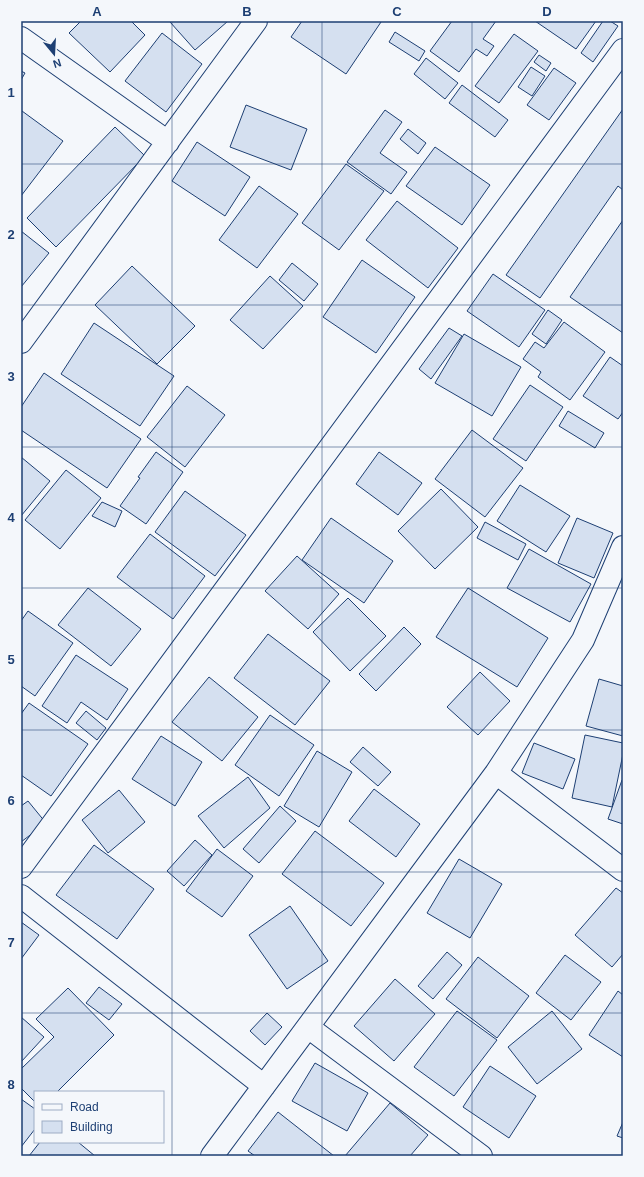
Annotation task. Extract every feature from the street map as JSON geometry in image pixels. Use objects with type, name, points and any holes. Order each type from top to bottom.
[{"type":"street","points":[[21,342],[256,21]]},
{"type":"street","points":[[21,38],[168,142]]},
{"type":"street","points":[[21,867],[623,50]]},
{"type":"street","points":[[212,1156],[496,773],[583,640],[623,547]]},
{"type":"street","points":[[496,773],[623,870]]},
{"type":"street","points":[[21,896],[264,1086]]},
{"type":"street","points":[[308,1027],[481,1156]]},
{"type":"building","points":[[81,21],[131,21],[145,35],[110,72],[69,33]]},
{"type":"building","points":[[228,21],[195,50],[170,22]]},
{"type":"building","points":[[302,21],[381,22],[346,74],[291,37]]},
{"type":"building","points":[[452,21],[496,21],[483,39],[494,46],[487,56],[476,49],[459,72],[430,51]]},
{"type":"building","points":[[535,21],[596,21],[576,49]]},
{"type":"building","points":[[603,21],[610,21],[618,26],[593,62],[581,53]]},
{"type":"building","points":[[395,32],[425,51],[419,61],[389,42]]},
{"type":"building","points":[[162,33],[202,64],[166,112],[125,81]]},
{"type":"building","points":[[514,34],[538,51],[499,103],[475,86]]},
{"type":"building","points":[[539,55],[551,63],[546,71],[534,62]]},
{"type":"building","points":[[426,58],[458,83],[445,99],[414,74]]},
{"type":"building","points":[[531,67],[545,76],[532,96],[518,87]]},
{"type":"building","points":[[554,68],[576,83],[549,120],[527,105]]},
{"type":"building","points":[[21,71],[25,73],[21,80]]},
{"type":"building","points":[[462,85],[508,120],[495,137],[449,103]]},
{"type":"building","points":[[246,105],[307,129],[291,170],[230,147]]},
{"type":"building","points":[[623,109],[623,190],[618,186],[540,298],[506,275]]},
{"type":"building","points":[[385,110],[402,122],[380,153],[407,172],[391,194],[347,162]]},
{"type":"building","points":[[22,111],[63,141],[21,196],[21,112]]},
{"type":"building","points":[[115,127],[145,156],[56,247],[27,218]]},
{"type":"building","points":[[408,129],[426,143],[418,154],[400,139]]},
{"type":"building","points":[[197,142],[250,177],[225,216],[172,181]]},
{"type":"building","points":[[435,147],[490,185],[462,225],[406,186]]},
{"type":"building","points":[[346,164],[384,191],[339,250],[302,223]]},
{"type":"building","points":[[259,186],[298,214],[257,268],[219,240]]},
{"type":"building","points":[[397,201],[458,248],[428,288],[366,240]]},
{"type":"building","points":[[623,220],[623,333],[570,297]]},
{"type":"building","points":[[21,231],[49,253],[21,287]]},
{"type":"building","points":[[362,260],[415,297],[376,353],[323,317]]},
{"type":"building","points":[[292,263],[318,284],[304,301],[279,280]]},
{"type":"building","points":[[132,266],[195,326],[157,364],[95,305]]},
{"type":"building","points":[[493,274],[545,310],[519,347],[467,311]]},
{"type":"building","points":[[270,276],[303,306],[263,349],[230,320]]},
{"type":"building","points":[[548,310],[562,320],[546,344],[532,334]]},
{"type":"building","points":[[564,322],[605,352],[570,400],[538,377],[541,372],[523,359],[535,342],[544,348]]},
{"type":"building","points":[[94,323],[174,376],[140,426],[61,374]]},
{"type":"building","points":[[449,328],[462,336],[431,379],[419,369]]},
{"type":"building","points":[[464,334],[521,367],[492,416],[435,383]]},
{"type":"building","points":[[610,357],[623,366],[623,412],[618,419],[583,396]]},
{"type":"building","points":[[44,373],[141,439],[107,488],[21,430],[21,407]]},
{"type":"building","points":[[530,385],[563,407],[526,461],[493,439]]},
{"type":"building","points":[[187,386],[225,415],[185,467],[147,437]]},
{"type":"building","points":[[568,411],[604,433],[595,448],[559,426]]},
{"type":"building","points":[[472,430],[523,468],[485,517],[435,479]]},
{"type":"building","points":[[156,452],[183,472],[146,524],[120,506]]},
{"type":"building","points":[[379,452],[422,483],[398,515],[356,484]]},
{"type":"building","points":[[21,457],[50,481],[21,516]]},
{"type":"building","points":[[66,470],[101,498],[60,549],[25,520]]},
{"type":"building","points":[[520,485],[570,516],[546,552],[497,521]]},
{"type":"building","points":[[441,489],[478,527],[435,569],[398,531]]},
{"type":"building","points":[[185,491],[246,535],[215,576],[155,532]]},
{"type":"building","points":[[102,502],[122,511],[115,527],[92,516]]},
{"type":"building","points":[[331,518],[393,561],[364,603],[302,560]]},
{"type":"building","points":[[577,518],[613,533],[594,578],[558,563]]},
{"type":"building","points":[[485,522],[526,544],[518,560],[477,538]]},
{"type":"building","points":[[150,534],[205,576],[173,619],[117,577]]},
{"type":"building","points":[[529,549],[591,584],[570,622],[507,588]]},
{"type":"building","points":[[297,556],[339,594],[308,629],[265,591]]},
{"type":"building","points":[[88,588],[141,629],[111,666],[58,625]]},
{"type":"building","points":[[468,588],[548,638],[517,687],[436,637]]},
{"type":"building","points":[[348,598],[386,636],[350,671],[313,632]]},
{"type":"building","points":[[28,611],[73,643],[35,696],[21,686],[21,621]]},
{"type":"building","points":[[404,627],[421,644],[376,691],[359,674]]},
{"type":"building","points":[[268,634],[330,681],[295,725],[234,678]]},
{"type":"building","points":[[76,655],[128,689],[107,720],[81,702],[67,723],[42,706]]},
{"type":"building","points":[[480,672],[510,701],[478,735],[447,707]]},
{"type":"building","points":[[209,677],[258,717],[222,761],[172,722]]},
{"type":"building","points":[[599,679],[623,686],[623,736],[586,726]]},
{"type":"building","points":[[29,703],[88,744],[51,796],[21,775],[21,714]]},
{"type":"building","points":[[86,711],[106,728],[97,740],[76,723]]},
{"type":"building","points":[[270,715],[314,745],[279,796],[235,765]]},
{"type":"building","points":[[585,735],[623,743],[623,754],[612,807],[572,798]]},
{"type":"building","points":[[161,736],[202,762],[175,806],[132,779]]},
{"type":"building","points":[[534,743],[575,759],[563,789],[522,773]]},
{"type":"building","points":[[363,747],[391,772],[378,786],[350,762]]},
{"type":"building","points":[[317,751],[352,772],[319,827],[284,806]]},
{"type":"building","points":[[248,777],[270,808],[224,848],[198,816]]},
{"type":"building","points":[[622,780],[623,781],[623,824],[608,819]]},
{"type":"building","points":[[374,789],[420,824],[396,857],[349,821]]},
{"type":"building","points":[[119,790],[145,822],[108,853],[82,820]]},
{"type":"building","points":[[28,801],[46,823],[21,842],[21,806]]},
{"type":"building","points":[[280,806],[296,821],[259,863],[243,849]]},
{"type":"building","points":[[315,831],[384,883],[351,926],[282,874]]},
{"type":"building","points":[[195,840],[212,855],[184,886],[167,871]]},
{"type":"building","points":[[94,845],[154,889],[117,939],[56,895]]},
{"type":"building","points":[[217,849],[253,876],[222,917],[186,891]]},
{"type":"building","points":[[459,859],[502,884],[470,938],[427,913]]},
{"type":"building","points":[[616,888],[623,893],[623,954],[612,967],[575,935]]},
{"type":"building","points":[[290,906],[328,961],[287,989],[249,935]]},
{"type":"building","points":[[21,922],[39,935],[21,959]]},
{"type":"building","points":[[447,952],[462,965],[433,999],[418,986]]},
{"type":"building","points":[[565,955],[601,982],[571,1020],[536,993]]},
{"type":"building","points":[[478,957],[529,996],[497,1038],[446,999]]},
{"type":"building","points":[[395,979],[435,1014],[394,1061],[354,1026]]},
{"type":"building","points":[[99,987],[122,1004],[109,1020],[86,1003]]},
{"type":"building","points":[[68,988],[114,1035],[58,1091],[34,1091],[34,1101],[21,1088],[21,1069],[54,1037],[36,1019]]},
{"type":"building","points":[[618,991],[623,995],[623,1057],[589,1035]]},
{"type":"building","points":[[457,1011],[497,1040],[454,1096],[414,1067]]},
{"type":"building","points":[[552,1011],[582,1049],[537,1084],[508,1047]]},
{"type":"building","points":[[267,1013],[282,1027],[265,1045],[250,1031]]},
{"type":"building","points":[[21,1017],[44,1037],[21,1062]]},
{"type":"building","points":[[315,1063],[368,1093],[347,1131],[292,1101]]},
{"type":"building","points":[[490,1066],[536,1096],[509,1138],[463,1107]]},
{"type":"building","points":[[21,1099],[34,1108],[34,1130],[21,1147]]},
{"type":"building","points":[[390,1103],[428,1135],[410,1156],[345,1156]]},
{"type":"building","points":[[278,1112],[334,1156],[255,1156],[248,1151]]},
{"type":"building","points":[[623,1122],[623,1138],[617,1136]]},
{"type":"building","points":[[39,1143],[79,1143],[95,1156],[29,1156]]}]
